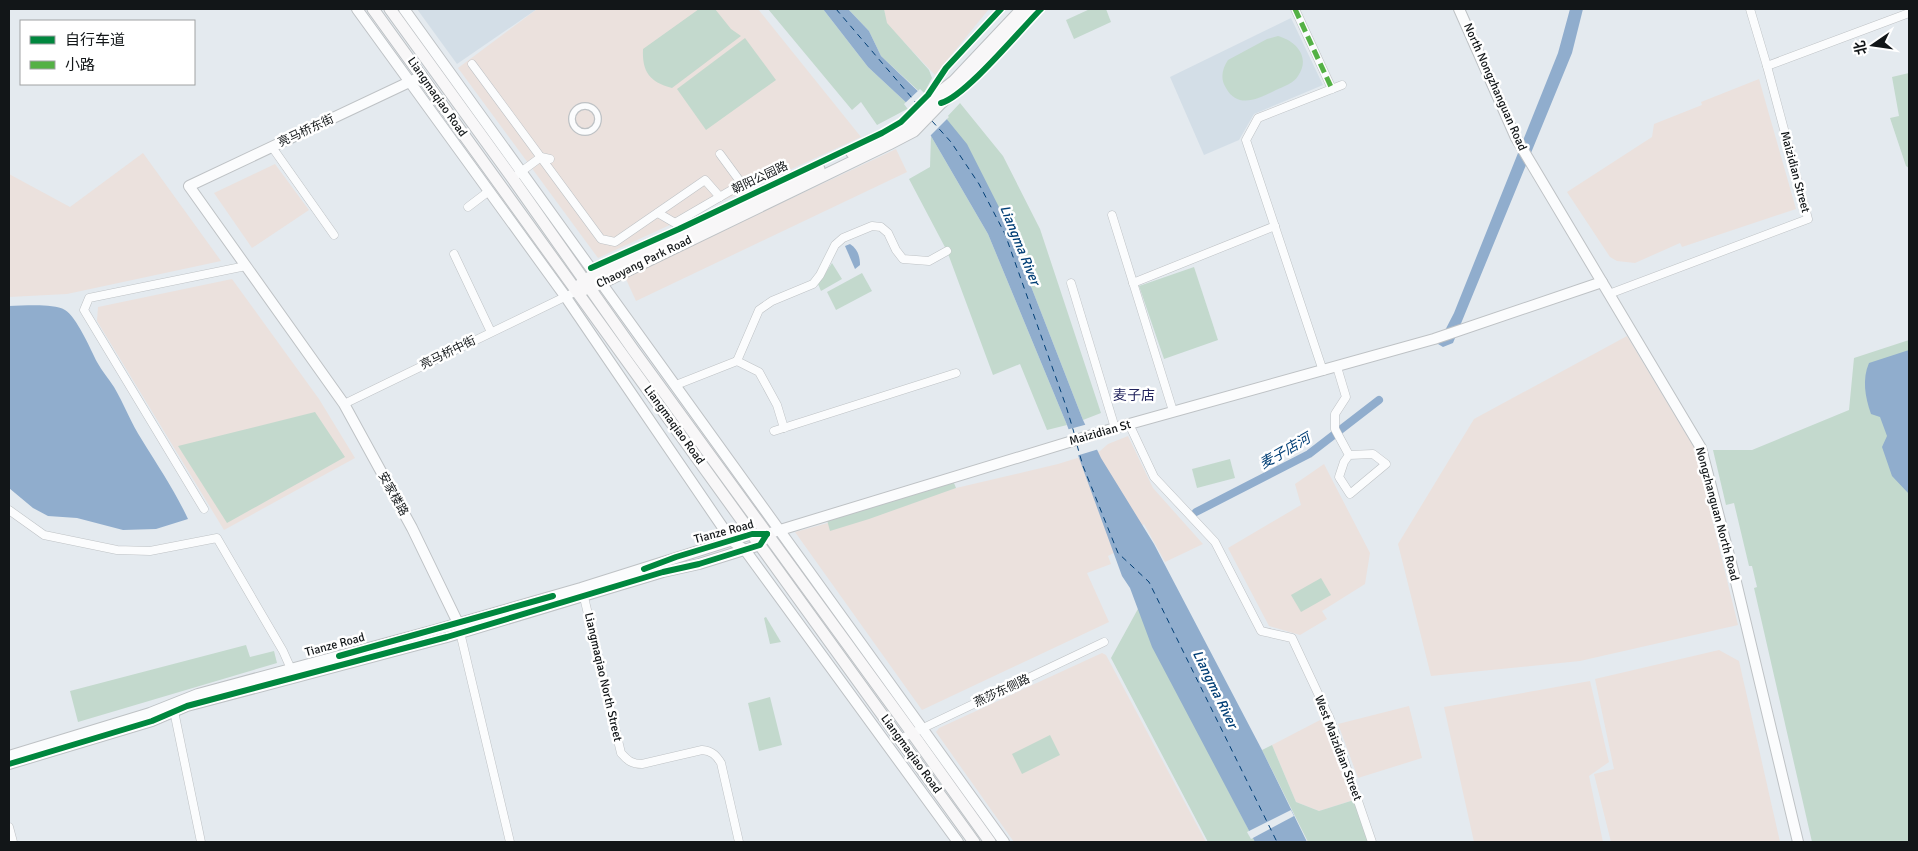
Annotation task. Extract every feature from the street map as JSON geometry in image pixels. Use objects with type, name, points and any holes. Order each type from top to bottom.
[{"type":"main road","name":"Liangmaqiao Road","points":[[373,9],[974,842]]},
{"type":"main road","name":"Liangmaqiao Road","points":[[390,9],[517,175],[586,284],[768,534],[917,731],[990,842]]},
{"type":"main road","name":"Chaoyang Park Road","points":[[576,291],[586,284],[889,144],[910,128],[938,100],[1022,9]]},
{"type":"main road","name":"Chaoyang Park Road","points":[[938,100],[960,87],[1032,9]]},
{"type":"main road","name":"Chaoyang Park Road","points":[[599,278],[683,235],[885,138],[910,128]]},
{"type":"street","points":[[357,9],[565,296],[732,541],[745,550],[958,842]]},
{"type":"street","points":[[404,9],[517,175],[599,278],[781,530],[917,731],[1004,842]]},
{"type":"street","points":[[1295,9],[1332,89]]},
{"type":"street","name":"North Nongzhanguan Road","points":[[1459,9],[1519,142],[1531,164]]},
{"type":"street","name":"Maizidian Street","points":[[1609,294],[1808,218],[1750,9]]},
{"type":"street","points":[[1767,66],[1909,13]]},
{"type":"street","points":[[472,64],[601,239],[616,242],[705,180],[720,197]]},
{"type":"street","name":"亮马桥东街","points":[[189,186],[422,76]]},
{"type":"street","points":[[1323,370],[1246,140],[1258,118],[1342,85]]},
{"type":"street","points":[[589,106],[595,111],[598,118],[597,124],[593,130],[582,132],[572,123],[572,115],[577,108],[589,106]]},
{"type":"street","points":[[272,147],[334,235]]},
{"type":"street","points":[[675,223],[742,184],[720,154]]},
{"type":"street","points":[[517,175],[541,157]]},
{"type":"street","points":[[541,157],[550,160]]},
{"type":"street","name":"Nongzhanguan North Road","points":[[1531,164],[1701,448],[1736,582],[1798,842]]},
{"type":"street","name":"安家楼路","points":[[189,186],[344,404],[412,528],[459,628],[510,842]]},
{"type":"street","points":[[468,207],[489,191]]},
{"type":"street","points":[[658,213],[675,223],[683,235]]},
{"type":"street","points":[[1112,215],[1173,411]]},
{"type":"street","points":[[676,385],[737,361],[759,310],[772,301],[813,284],[820,275],[834,245],[842,238],[872,226],[881,227],[888,233],[896,250],[903,259],[929,261],[947,251]]},
{"type":"street","points":[[1133,283],[1275,226]]},
{"type":"street","points":[[454,254],[491,332]]},
{"type":"street","points":[[204,508],[84,310],[90,298],[246,266]]},
{"type":"street","points":[[1071,282],[1115,428]]},
{"type":"street","name":"Maizidian St","points":[[768,534],[1173,411],[1434,339],[1602,282]]},
{"type":"street","name":"亮马桥中街","points":[[344,404],[576,291]]},
{"type":"street","points":[[737,361],[759,372],[776,405],[784,428]]},
{"type":"street","points":[[1337,367],[1346,397],[1335,414],[1335,429],[1349,455]]},
{"type":"street","points":[[774,431],[956,373]]},
{"type":"street","name":"West Maizidian Street","points":[[1130,424],[1154,477],[1215,542],[1261,631],[1292,638],[1330,719],[1372,842]]},
{"type":"street","points":[[1373,454],[1386,464],[1350,494],[1339,476],[1344,462],[1349,455],[1373,454]]},
{"type":"street","points":[[9,510],[44,535],[117,550],[150,551],[217,538],[283,651],[291,669]]},
{"type":"street","name":"Tianze Road","points":[[582,592],[752,534],[768,534]]},
{"type":"street","name":"Tianze Road","points":[[9,764],[152,721],[187,706],[308,673],[582,592],[745,550],[760,545],[768,534]]},
{"type":"street","name":"Liangmaqiao North Street","points":[[582,592],[621,754],[633,764],[642,764],[702,750],[716,755],[721,763],[739,842]]},
{"type":"street","name":"Tianze Road","points":[[9,756],[150,713],[198,694],[459,628]]},
{"type":"street","name":"燕莎东侧路","points":[[900,739],[1104,642]]},
{"type":"street","points":[[174,712],[201,842]]},
{"type":"street","points":[[9,827],[14,842]]},
{"type":"shaded area","points":[[417,9],[537,9],[457,64]]},
{"type":"shaded area","points":[[537,9],[758,9],[861,137],[598,258],[458,68]]},
{"type":"shaded area","points":[[884,9],[989,9],[935,75],[886,23]]},
{"type":"shaded area","points":[[1291,18],[1323,85],[1254,114],[1239,140],[1204,155],[1170,77]]},
{"type":"shaded area","points":[[1759,79],[1796,209],[1682,247],[1680,243],[1635,263],[1617,261],[1610,257],[1567,192],[1652,137],[1654,124],[1702,105],[1701,102]]},
{"type":"shaded area","points":[[896,149],[907,172],[636,301],[625,277]]},
{"type":"shaded area","points":[[143,153],[221,261],[67,294],[9,297],[9,174],[70,207]]},
{"type":"shaded area","points":[[275,164],[309,210],[252,248],[214,193]]},
{"type":"shaded area","points":[[232,279],[319,399],[355,458],[224,530],[97,321],[98,307]]},
{"type":"shaded area","points":[[1627,336],[1695,449],[1738,625],[1580,661],[1431,676],[1398,544],[1474,419]]},
{"type":"shaded area","points":[[1128,436],[1153,488],[1203,544],[1165,562],[1144,524],[1137,531],[1138,540],[1108,556],[1111,564],[1087,573],[1109,622],[922,710],[795,532],[956,488],[1058,464],[1100,451],[1108,444]]},
{"type":"shaded area","points":[[1324,464],[1370,553],[1365,584],[1322,611],[1327,619],[1300,635],[1269,626],[1228,548],[1301,505],[1295,484]]},
{"type":"shaded area","points":[[1719,650],[1739,661],[1780,842],[1611,842],[1594,774],[1614,769],[1595,679]]},
{"type":"shaded area","points":[[1102,653],[1106,655],[1206,842],[1014,842],[936,732],[939,728]]},
{"type":"shaded area","points":[[1590,681],[1609,762],[1589,776],[1603,842],[1474,842],[1444,707]]},
{"type":"shaded area","points":[[1409,706],[1422,758],[1358,778],[1338,724]]},
{"type":"shaded area","points":[[1322,719],[1354,800],[1319,811],[1296,802],[1272,745]]},
{"type":"green space","points":[[699,9],[715,9],[731,29],[741,36],[672,88],[664,86],[652,79],[646,69],[643,49]]},
{"type":"green space","points":[[768,9],[823,9],[868,67],[911,107],[877,125],[861,102],[852,110]]},
{"type":"green space","points":[[848,9],[884,9],[887,23],[929,70],[932,78],[923,95],[881,56],[869,31]]},
{"type":"green space","points":[[1090,9],[1106,9],[1111,22],[1074,39],[1066,20]]},
{"type":"green space","points":[[1278,36],[1291,42],[1300,51],[1303,62],[1302,69],[1296,78],[1291,83],[1256,99],[1243,100],[1231,95],[1224,85],[1222,78],[1224,67],[1228,60],[1267,39]]},
{"type":"green space","points":[[745,38],[776,80],[706,130],[677,89]]},
{"type":"green space","points":[[1909,73],[1909,168],[1906,166],[1890,118],[1899,116],[1892,77]]},
{"type":"green space","points":[[960,103],[1003,156],[1040,229],[1101,413],[1083,420],[1004,217],[946,118]]},
{"type":"green space","points":[[931,136],[988,234],[1067,425],[1047,430],[1020,364],[993,375],[947,251],[909,179],[930,167]]},
{"type":"green space","points":[[832,263],[842,279],[821,291],[818,284]]},
{"type":"green space","points":[[1194,267],[1218,340],[1164,359],[1139,286]]},
{"type":"green space","points":[[862,273],[872,291],[836,310],[827,292]]},
{"type":"green space","points":[[1909,340],[1909,842],[1812,842],[1754,588],[1757,587],[1752,566],[1749,566],[1734,503],[1726,505],[1713,450],[1752,450],[1849,410],[1854,358]]},
{"type":"green space","points":[[315,412],[345,457],[227,523],[178,446]]},
{"type":"green space","points":[[1230,459],[1235,478],[1197,488],[1192,469]]},
{"type":"green space","points":[[952,478],[956,488],[830,531],[827,520]]},
{"type":"green space","points":[[1321,578],[1331,595],[1301,612],[1291,595]]},
{"type":"green space","points":[[1139,607],[1168,674],[1255,842],[1208,842],[1111,658]]},
{"type":"green space","points":[[766,617],[781,642],[770,644],[764,618]]},
{"type":"green space","points":[[246,645],[250,657],[274,651],[277,663],[78,722],[70,691]]},
{"type":"green space","points":[[770,697],[782,745],[759,751],[748,703]]},
{"type":"green space","points":[[1050,735],[1060,755],[1022,774],[1012,754]]},
{"type":"green space","points":[[1272,745],[1296,802],[1319,811],[1354,800],[1368,842],[1308,842],[1262,750]]},
{"type":"water","name":"Liangma River","points":[[823,9],[848,9],[869,31],[881,56],[945,117],[967,144],[1004,217],[1083,420],[1101,458],[1154,544],[1262,750],[1307,842],[1255,842],[1152,647],[1130,588],[1122,576],[1067,425],[988,234],[931,136],[911,107],[868,67]]},
{"type":"water","points":[[1570,9],[1583,9],[1572,53],[1453,343],[1443,347],[1438,344],[1454,313],[1558,53]]},
{"type":"water","points":[[850,244],[857,251],[860,259],[860,265],[855,269],[845,246]]},
{"type":"water","points":[[9,306],[53,306],[69,313],[114,387],[138,434],[188,519],[156,529],[123,530],[77,518],[48,516],[33,508],[9,488]]},
{"type":"water","points":[[1909,350],[1909,494],[1892,476],[1882,447],[1887,436],[1880,417],[1871,414],[1867,401],[1865,382],[1869,363]]},
{"type":"pier","points":[[920,89],[949,117],[929,137],[904,104]]},
{"type":"pier","points":[[1088,424],[1099,449],[1076,456],[1066,430]]},
{"type":"pier","points":[[1291,810],[1294,816],[1251,839],[1247,832]]},
{"type":"waterway","name":"麦子店河","points":[[1196,512],[1309,454],[1379,400]]},
{"type":"ferry route","points":[[836,9],[918,105]]},
{"type":"ferry route","points":[[932,121],[951,142],[979,184],[1005,234],[1075,436]]},
{"type":"ferry route","points":[[1077,445],[1083,466],[1118,553],[1149,582],[1277,842]]},
{"type":"marked path","points":[[1295,9],[1332,89]]},
{"type":"cycle path","name":"朝阳公园路","points":[[591,268],[679,229],[882,133],[901,122],[928,95],[946,68],[1001,9]]},
{"type":"cycle path","points":[[941,103],[964,89],[978,76],[1041,9]]},
{"type":"cycle path","points":[[644,569],[676,557],[752,534],[767,534]]},
{"type":"cycle path","points":[[9,764],[152,721],[187,706],[447,637],[663,572],[699,564],[760,545],[767,534]]},
{"type":"cycle path","points":[[339,656],[553,596]]},
{"type":"district","name":"麦子店","points":[[1134,395]]}]
